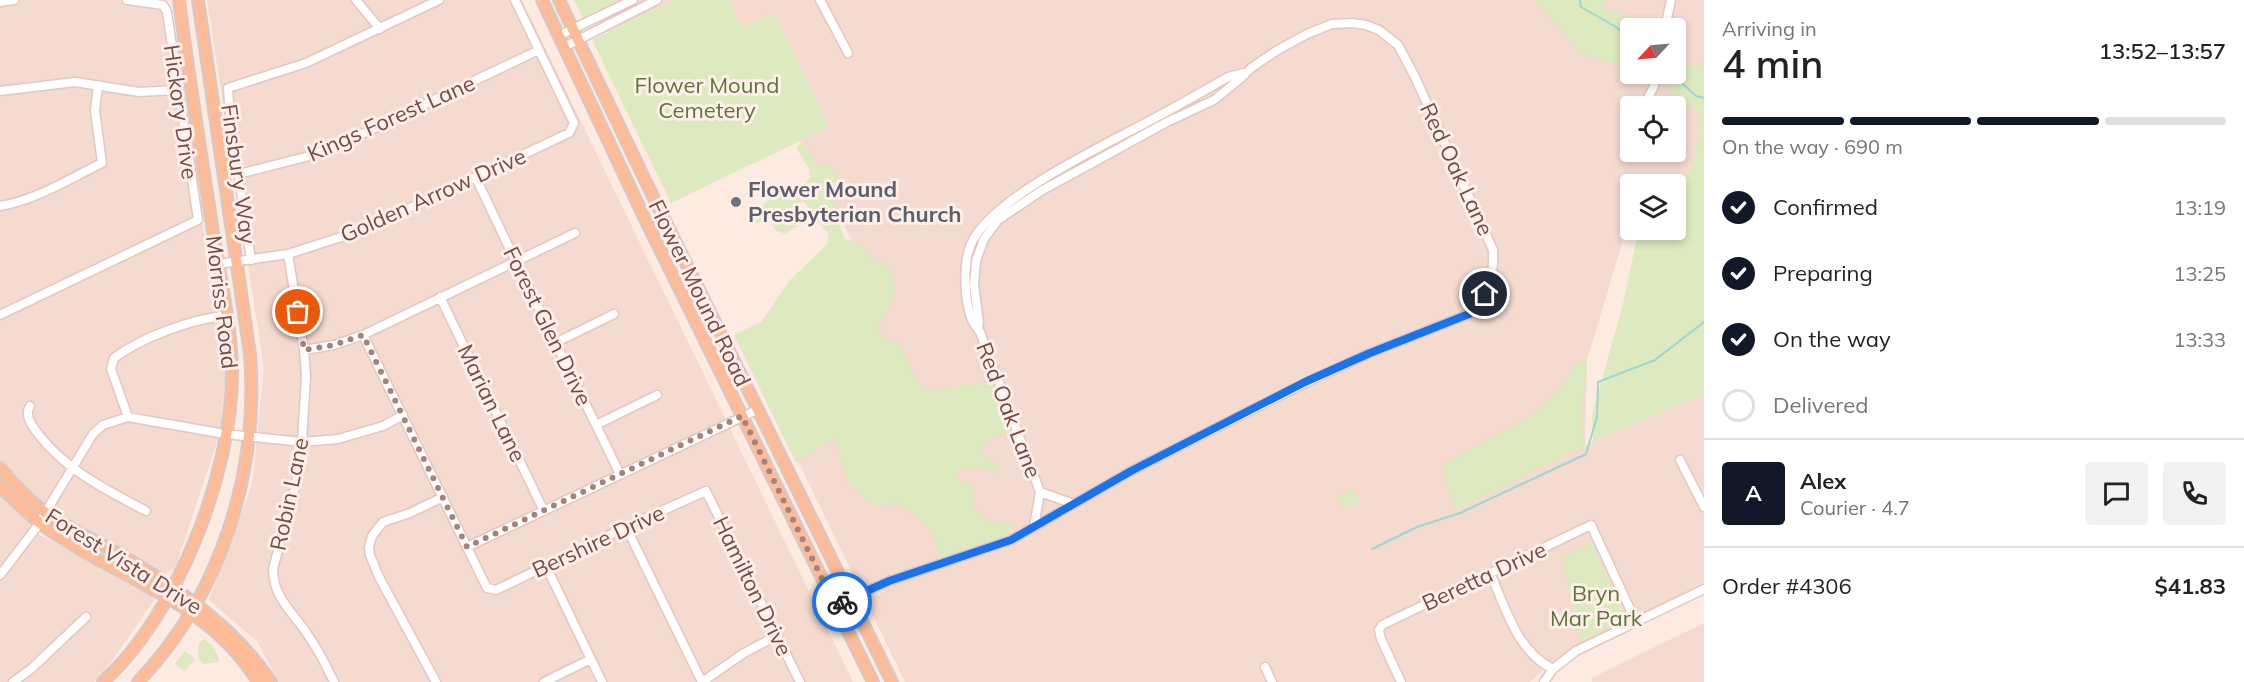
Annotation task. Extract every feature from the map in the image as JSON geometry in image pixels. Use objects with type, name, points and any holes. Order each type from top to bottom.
[{"type":"main road","name":"Morriss Road","points":[[104,682],[130,653],[171,592],[210,497],[230,411],[232,344],[179,0]]},
{"type":"main road","name":"Morriss Road","points":[[138,682],[155,664],[194,608],[225,543],[240,493],[249,436],[252,382],[198,0]]},
{"type":"main road","name":"Flower Mound Road","points":[[542,0],[644,217],[873,682]]},
{"type":"main road","name":"Flower Mound Road","points":[[559,0],[757,410],[892,682]]},
{"type":"main road","points":[[644,217],[660,209]]},
{"type":"main road","name":"Forest Vista Drive","points":[[0,468],[42,517]]},
{"type":"main road","name":"Forest Vista Drive","points":[[0,486],[42,517],[171,592],[194,608],[239,641],[271,682]]},
{"type":"main road","name":"Forest Vista Drive","points":[[194,608],[242,660],[258,682]]},
{"type":"street","points":[[0,2],[14,0]]},
{"type":"street","name":"Hickory Drive","points":[[0,315],[198,220],[167,12],[163,5],[127,0]]},
{"type":"street","points":[[356,0],[380,29],[439,0]]},
{"type":"street","points":[[515,0],[539,50]]},
{"type":"street","points":[[558,36],[633,0]]},
{"type":"street","points":[[564,46],[657,0]]},
{"type":"street","points":[[820,0],[848,53]]},
{"type":"street","points":[[1667,18],[1671,0]]},
{"type":"street","name":"Red Oak Lane","points":[[835,605],[889,581],[1011,540],[1034,527],[1074,504],[1131,471],[1305,382],[1370,353],[1469,314],[1477,307],[1494,276],[1493,250],[1489,238],[1398,45],[1379,30],[1363,24],[1332,24],[1307,34],[1276,51],[1244,73],[1214,100],[1167,122],[1041,191],[998,220],[984,239],[976,261],[974,285],[978,328],[1040,492],[1034,527]]},
{"type":"street","name":"Finsbury Way","points":[[251,260],[228,88],[306,63],[380,29]]},
{"type":"street","name":"Golden Arrow Drive","points":[[218,264],[288,254],[384,221],[569,133],[574,123],[539,50]]},
{"type":"street","name":"Kings Forest Lane","points":[[239,174],[337,146],[539,50]]},
{"type":"street","points":[[0,91],[75,82],[140,92],[177,90]]},
{"type":"street","points":[[0,206],[34,196],[102,163],[95,111],[98,85]]},
{"type":"street","name":"Forest Glen Drive","points":[[476,178],[620,474]]},
{"type":"street","points":[[304,350],[334,345],[363,335],[514,260],[575,233]]},
{"type":"street","name":"Robin Lane","points":[[288,254],[304,350],[306,376],[302,442],[296,484],[275,560],[273,580],[282,600],[306,633],[334,682]]},
{"type":"street","name":"Marian Lane","points":[[440,297],[543,509]]},
{"type":"street","points":[[555,343],[614,314]]},
{"type":"street","points":[[128,417],[111,369],[114,358],[180,326],[226,315]]},
{"type":"street","points":[[363,335],[467,547],[543,509],[757,410]]},
{"type":"street","points":[[596,425],[657,395]]},
{"type":"street","points":[[30,406],[28,416],[35,430],[51,449],[72,468],[146,511]]},
{"type":"street","points":[[0,575],[42,517],[98,429],[113,421],[128,417],[225,434],[302,442],[338,439],[383,426],[403,415]]},
{"type":"street","points":[[1680,460],[1704,507]]},
{"type":"street","name":"Bershire Drive","points":[[467,547],[487,588],[496,590],[706,491]]},
{"type":"street","name":"Hamilton Drive","points":[[706,491],[800,682]]},
{"type":"street","name":"Red Oak Lane","points":[[1040,492],[1074,504]]},
{"type":"street","points":[[436,682],[379,577],[369,547],[372,536],[383,522],[410,513],[443,497]]},
{"type":"street","name":"Beretta Drive","points":[[1401,682],[1381,639],[1379,630],[1385,623],[1591,525],[1636,622]]},
{"type":"street","points":[[626,527],[702,682],[744,653],[778,635]]},
{"type":"street","points":[[546,566],[602,682]]},
{"type":"street","points":[[1490,573],[1523,644],[1542,664],[1553,669]]},
{"type":"street","points":[[1544,682],[1553,669],[1576,651],[1704,589]]},
{"type":"street","points":[[13,682],[31,669],[86,617]]},
{"type":"street","points":[[544,682],[591,659]]},
{"type":"street","points":[[1265,667],[1272,682]]},
{"type":"shaded area","points":[[0,0],[163,0],[227,362],[220,433],[175,568],[163,575],[38,507],[0,464]]},
{"type":"shaded area","points":[[207,0],[522,0],[853,682],[279,682],[257,641],[209,600],[252,485],[264,368]]},
{"type":"shaded area","points":[[592,0],[674,0],[608,32]]},
{"type":"shaded area","points":[[728,0],[1704,0],[1704,378],[1678,240],[1686,240],[1686,174],[1620,174],[1620,240],[1623,240],[1587,360],[1585,445],[1704,394],[1704,582],[1552,662],[1530,682],[905,682],[744,349],[874,283],[800,141],[829,127],[774,13],[742,28]]},
{"type":"shaded area","points":[[0,494],[40,535],[156,597],[103,674],[94,682],[0,682]]},
{"type":"shaded area","points":[[1704,623],[1704,682],[1592,682],[1591,678]]},
{"type":"green space","points":[[574,0],[617,0],[583,18]]},
{"type":"green space","name":"Flower Mound Cemetery","points":[[674,0],[728,0],[742,28],[774,13],[829,127],[671,203],[592,40]]},
{"type":"green space","points":[[1534,0],[1607,0],[1603,9],[1638,18],[1620,18],[1620,66],[1581,54]]},
{"type":"green space","points":[[1704,62],[1704,394],[1593,442],[1592,414],[1623,304],[1636,240],[1686,240],[1685,174],[1692,170],[1700,123],[1695,107],[1686,104],[1686,96],[1673,96],[1666,84],[1686,84],[1686,64],[1697,67]]},
{"type":"green space","points":[[804,143],[818,166],[825,163],[838,174],[844,189],[834,196],[836,217],[845,239],[858,241],[875,261],[891,267],[896,291],[876,333],[898,343],[917,382],[927,391],[995,381],[1012,432],[988,439],[980,453],[1000,466],[1000,474],[980,468],[958,470],[956,479],[974,485],[973,508],[994,524],[1002,521],[1017,526],[1000,540],[939,559],[936,541],[915,515],[900,503],[876,507],[851,484],[843,470],[836,437],[796,463],[734,335],[761,322],[790,280],[827,244],[829,234],[803,201],[792,208],[790,213],[798,220],[798,226],[785,234],[775,230],[773,223],[755,223],[759,210],[784,185],[796,192],[810,178],[809,169],[796,147]]},
{"type":"green space","points":[[1587,360],[1581,414],[1585,446],[1455,510],[1442,465],[1529,417],[1557,391],[1578,362]]},
{"type":"green space","points":[[1353,488],[1360,501],[1342,510],[1336,497]]},
{"type":"green space","name":"Bryn Mar Park","points":[[1591,542],[1627,618],[1580,642],[1562,557]]},
{"type":"green space","points":[[204,639],[216,650],[219,660],[217,662],[204,664],[198,658],[199,644]]},
{"type":"green space","points":[[185,651],[195,659],[185,671],[175,664]]},
{"type":"waterway","points":[[1580,0],[1581,7],[1620,30]]},
{"type":"waterway","points":[[1683,84],[1696,96],[1704,98]]},
{"type":"waterway","points":[[1372,549],[1417,527],[1460,513],[1586,454],[1597,417],[1598,382],[1655,360],[1704,322]]},
{"type":"way so far","points":[[298,312],[304,350],[334,345],[363,335],[467,547],[742,416],[835,605],[842,602]]},
{"type":"place","name":"Flower Mound Presbyterian Church","points":[[736,202]]},
{"type":"route","points":[[842,602],[889,581],[1011,540],[1131,471],[1305,382],[1370,353],[1469,314],[1477,307],[1485,294]]}]
